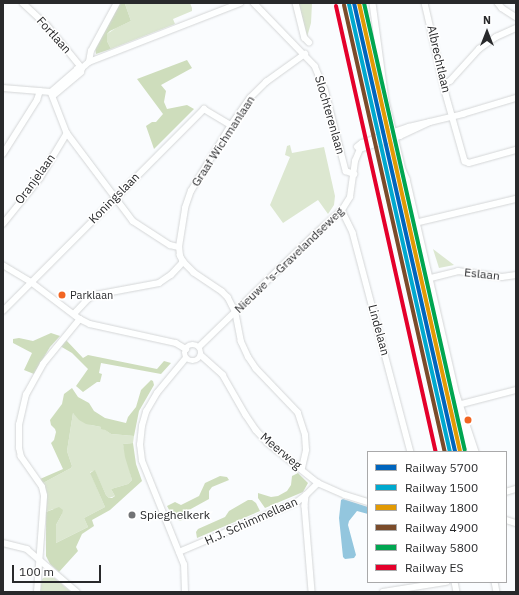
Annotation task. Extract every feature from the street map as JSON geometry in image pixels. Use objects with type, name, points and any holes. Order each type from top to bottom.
[{"type":"street","name":"Fortlaan","points":[[23,3],[47,25],[82,68]]},
{"type":"street","points":[[90,62],[92,51],[117,3]]},
{"type":"street","points":[[52,93],[77,69],[82,68],[90,62],[240,3]]},
{"type":"street","name":"Slochterenlaan","points":[[254,3],[314,64],[322,80],[346,171],[354,174]]},
{"type":"street","points":[[296,3],[303,32],[309,42]]},
{"type":"street","points":[[373,3],[385,97],[403,170],[407,179],[427,279],[457,406],[472,451]]},
{"type":"street","name":"Albrechtlaan","points":[[425,3],[444,84],[465,161],[469,163],[516,150]]},
{"type":"street","points":[[498,3],[502,8],[516,17]]},
{"type":"street","points":[[444,84],[455,76],[479,49],[496,37],[516,28]]},
{"type":"street","name":"Graaf Wichmanlaan","points":[[183,262],[180,256],[180,247],[185,208],[191,190],[231,125],[250,98],[260,88],[305,54]]},
{"type":"street","points":[[3,88],[52,93]]},
{"type":"street","points":[[3,154],[37,100],[40,91]]},
{"type":"street","points":[[52,93],[67,133],[114,198],[133,221],[170,245],[180,247]]},
{"type":"street","points":[[395,135],[430,122],[516,98]]},
{"type":"street","name":"Koningslaan","points":[[3,311],[204,109],[231,125]]},
{"type":"street","name":"Oranjelaan","points":[[3,224],[40,178],[67,133]]},
{"type":"street","name":"Nieuwe 's-Gravelandseweg","points":[[199,347],[313,236],[342,210],[350,198],[354,174],[355,150],[363,145],[395,135]]},
{"type":"street","points":[[415,223],[516,199]]},
{"type":"street","name":"Lindelaan","points":[[342,210],[353,233],[411,451]]},
{"type":"street","points":[[74,314],[88,299],[95,295],[159,283],[171,275],[183,262],[194,273],[222,292],[228,298],[235,312],[241,342],[248,357],[256,368],[298,413],[305,435],[306,450],[302,468]]},
{"type":"street","points":[[3,265],[31,282],[80,319],[100,327],[176,343],[186,349]]},
{"type":"street","name":"Eslaan","points":[[427,279],[458,271],[502,277],[516,275]]},
{"type":"street","points":[[37,592],[44,496],[42,487],[21,457],[19,448],[19,425],[26,395],[43,364],[80,319]]},
{"type":"street","points":[[186,349],[192,346],[199,347],[201,349],[201,355],[197,360],[189,360],[186,358]]},
{"type":"street","points":[[185,592],[186,579],[179,552],[164,520],[142,461],[140,444],[142,426],[146,412],[160,388],[186,358],[186,349]]},
{"type":"street","name":"Meerweg","points":[[201,355],[223,375],[256,430],[268,443],[302,468],[318,483],[345,495],[367,502]]},
{"type":"street","points":[[457,406],[516,390]]},
{"type":"street","points":[[457,406],[476,451]]},
{"type":"street","name":"H.J. Schimmellaan","points":[[179,552],[297,502],[318,483]]},
{"type":"street","points":[[306,495],[305,506],[312,592]]},
{"type":"street","points":[[3,542],[27,549],[77,592]]},
{"type":"street","points":[[383,592],[440,583]]},
{"type":"green space","points":[[120,3],[128,3],[125,4],[131,21],[110,31],[107,34],[107,41],[111,49],[96,54],[95,48]]},
{"type":"green space","points":[[190,3],[192,11],[173,19],[175,24],[111,49],[107,41],[107,34],[131,21],[125,4]]},
{"type":"green space","points":[[298,3],[312,3],[311,23],[307,37]]},
{"type":"green space","points":[[187,60],[192,68],[161,85],[166,91],[164,102],[167,109],[187,105],[194,109],[154,149],[146,126],[152,122],[156,122],[163,114],[137,79]]},
{"type":"green space","points":[[290,145],[292,153],[324,147],[335,196],[334,205],[328,214],[318,200],[283,223],[270,205],[290,157],[285,155],[287,146]]},
{"type":"green space","points":[[433,249],[454,265],[439,268]]},
{"type":"green space","points":[[51,333],[60,336],[50,347],[34,374],[24,370],[32,353],[13,343],[13,339],[19,338],[33,341]]},
{"type":"green space","points":[[66,340],[83,358],[88,355],[157,369],[164,361],[171,363],[161,374],[101,363],[99,373],[102,374],[100,382],[97,382],[83,392],[76,386],[88,369],[72,353],[60,346]]},
{"type":"green space","points":[[151,380],[153,381],[154,385],[139,411],[134,436],[111,434],[101,429],[101,427],[86,424],[79,420],[73,413],[67,451],[72,466],[71,468],[43,483],[40,479],[63,469],[51,443],[54,440],[56,432],[51,425],[50,420],[62,404],[64,394],[72,388],[78,397],[89,403],[94,411],[105,418],[126,423],[128,417],[136,407],[141,390]]},
{"type":"green space","points":[[73,413],[91,425],[101,427],[111,434],[134,436],[133,443],[123,444],[132,480],[128,484],[111,489],[115,496],[109,498],[106,495],[95,471],[90,472],[105,507],[84,518],[88,527],[56,543],[56,525],[62,514],[53,509],[46,512],[47,493],[43,483],[71,468],[72,466],[67,451]]},
{"type":"green space","points":[[133,443],[136,464],[142,481],[110,510],[92,520],[94,526],[82,534],[76,547],[78,551],[59,572],[50,564],[46,556],[46,512],[59,507],[63,510],[56,525],[56,543],[88,527],[84,518],[105,507],[90,473],[95,470],[106,495],[109,498],[115,496],[111,489],[128,484],[132,480],[125,457],[123,444]]},
{"type":"green space","points":[[298,473],[308,483],[303,492],[265,508],[258,498],[258,493],[271,497],[278,496],[287,491],[291,485],[292,476]]},
{"type":"green space","points":[[220,476],[227,477],[229,480],[212,487],[209,491],[209,499],[189,510],[189,517],[180,521],[173,517],[167,506],[175,502],[181,505],[199,496],[205,483]]},
{"type":"green space","points":[[248,500],[252,500],[256,503],[260,511],[197,538],[196,532],[198,529],[225,517],[229,511]]},
{"type":"green space","points":[[48,574],[71,592],[40,592],[42,579]]},
{"type":"water","points":[[343,499],[367,507],[367,514],[357,511],[349,521],[348,525],[356,555],[354,558],[345,559],[343,557],[339,518],[341,500]]},
{"type":"rail line","name":"5700","points":[[354,3],[455,451]]},
{"type":"rail line","name":"1800","points":[[359,3],[460,451]]},
{"type":"rail line","name":"5800","points":[[364,3],[465,450]]},
{"type":"rail line","name":"1500","points":[[349,4],[450,451]]},
{"type":"rail line","name":"4900","points":[[344,5],[445,451]]},
{"type":"rail line","name":"ES","points":[[336,6],[436,451]]},
{"type":"place","name":"Parklaan","points":[[62,295]]},
{"type":"place","name":"Spieghelkerk","points":[[132,515]]}]
